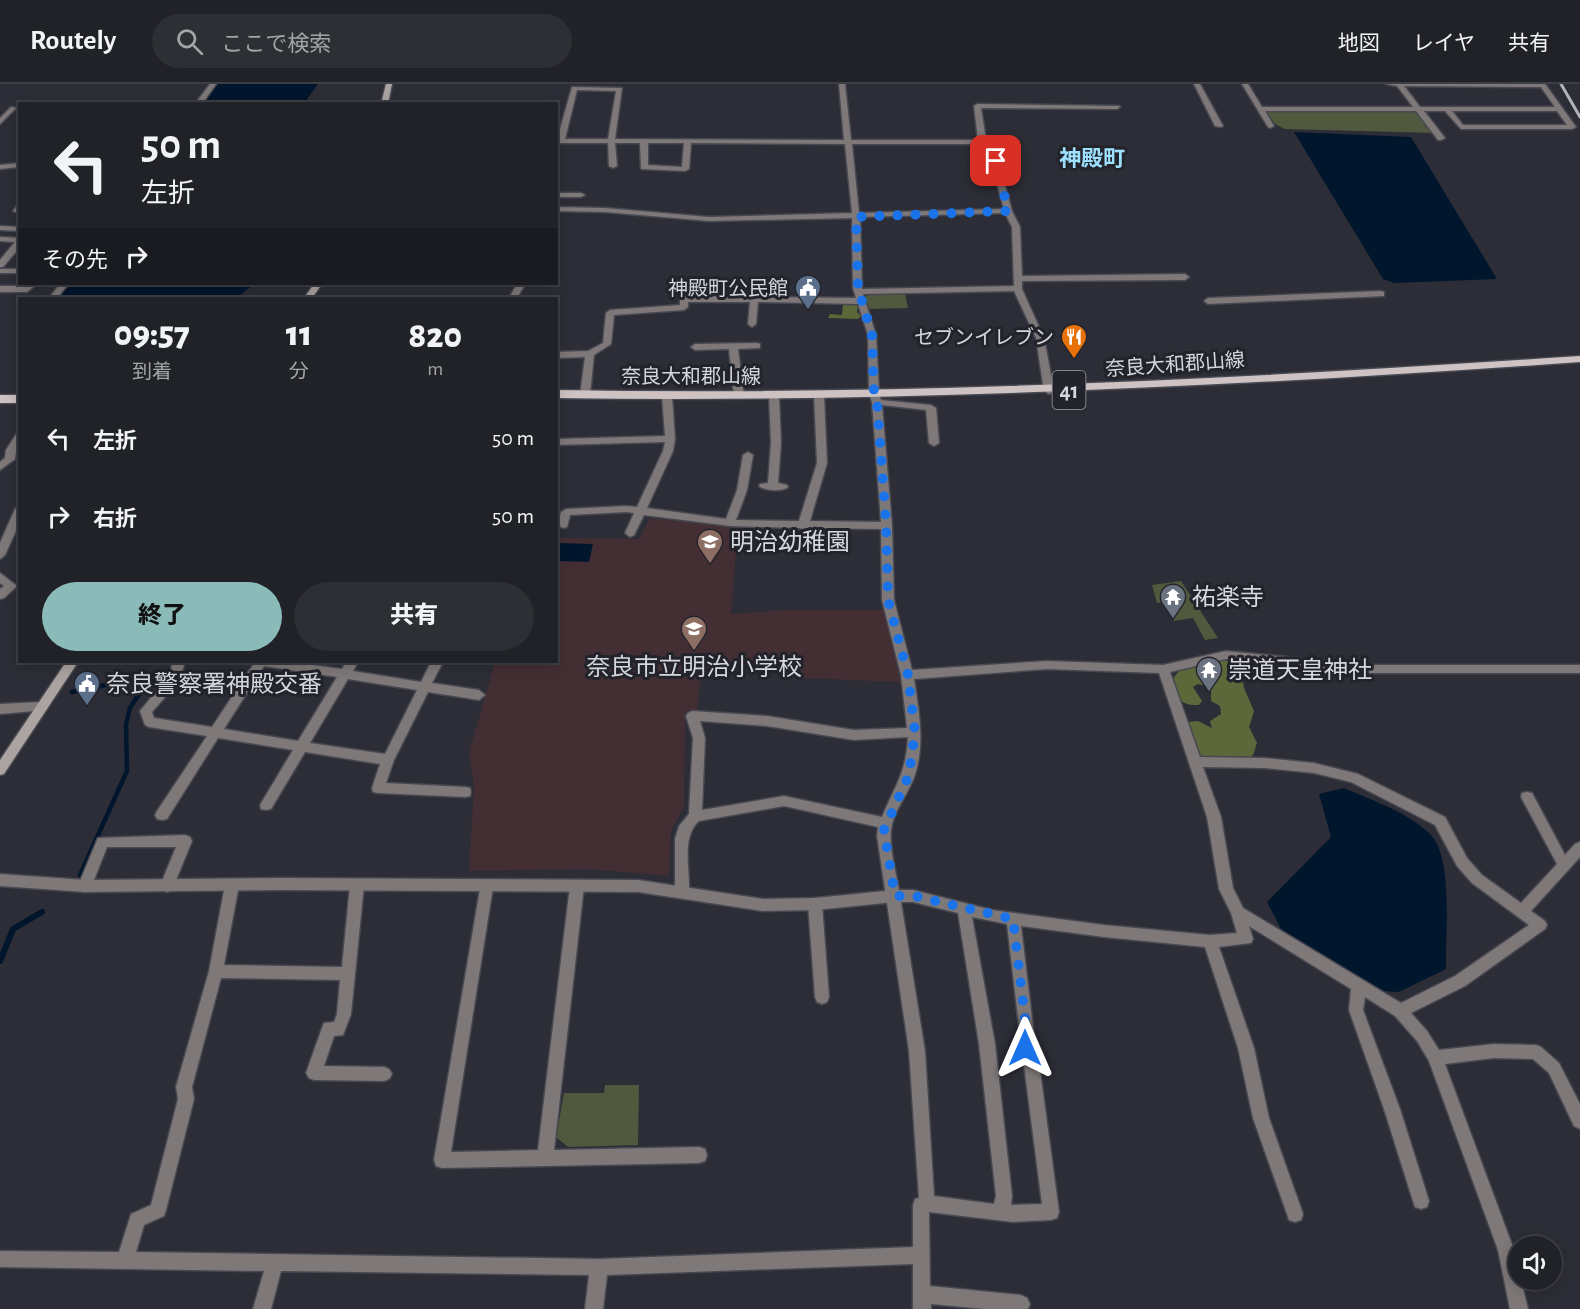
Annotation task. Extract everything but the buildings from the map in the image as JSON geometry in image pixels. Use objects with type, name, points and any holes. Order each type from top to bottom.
[{"type":"main road","points":[[384,102],[389,84]]},
{"type":"main road","name":"奈良大和郡山線","points":[[558,394],[819,395],[875,398],[1049,391],[1580,359]]},
{"type":"main road","points":[[0,399],[18,399]]},
{"type":"main road","points":[[0,770],[71,663]]},
{"type":"street","points":[[200,102],[213,84]]},
{"type":"street","points":[[842,84],[856,217],[859,296],[872,335],[875,398],[887,526],[888,600],[908,675],[915,732],[909,775],[886,823],[884,836],[917,1051],[926,1196],[929,1204]]},
{"type":"street","points":[[1197,84],[1219,126]]},
{"type":"street","points":[[1245,84],[1270,126]]},
{"type":"street","points":[[1389,84],[1542,84],[1572,127],[1461,126],[1447,109]]},
{"type":"street","points":[[1400,84],[1441,138]]},
{"type":"street","points":[[613,166],[611,141],[620,89],[574,88],[558,141],[611,141],[644,141],[688,142],[848,142],[982,140],[989,142],[1008,211],[1016,227],[1018,283],[1040,338],[1049,391]]},
{"type":"street","points":[[982,140],[977,106],[1117,107]]},
{"type":"street","points":[[0,108],[13,108],[0,122]]},
{"type":"street","points":[[1259,109],[1560,109]]},
{"type":"street","points":[[644,141],[644,167],[685,169],[688,142]]},
{"type":"street","points":[[3,170],[18,166]]},
{"type":"street","points":[[3,170],[18,171]]},
{"type":"street","points":[[558,195],[581,195]]},
{"type":"street","points":[[558,209],[605,210],[709,219],[856,217],[1008,211]]},
{"type":"street","points":[[0,228],[18,229]]},
{"type":"street","points":[[0,239],[18,240]]},
{"type":"street","points":[[0,265],[18,242]]},
{"type":"street","points":[[0,271],[18,271]]},
{"type":"street","points":[[558,355],[591,354],[607,344],[610,313],[684,307],[684,299],[754,300],[859,296],[1018,283],[1185,277]]},
{"type":"street","points":[[0,289],[27,289],[32,285]]},
{"type":"street","points":[[54,297],[63,285]]},
{"type":"street","points":[[1208,301],[1381,294]]},
{"type":"street","points":[[752,324],[754,300]]},
{"type":"street","points":[[695,347],[757,346]]},
{"type":"street","points":[[733,347],[740,396]]},
{"type":"street","points":[[585,395],[591,354]]},
{"type":"street","points":[[803,526],[822,463],[819,395]]},
{"type":"street","points":[[630,533],[668,451],[670,438],[666,396]]},
{"type":"street","points":[[773,486],[776,443],[774,396]]},
{"type":"street","points":[[875,398],[931,408],[934,443]]},
{"type":"street","points":[[0,467],[15,460],[11,450],[18,438]]},
{"type":"street","points":[[558,442],[670,438]]},
{"type":"street","points":[[730,523],[742,490],[748,454]]},
{"type":"street","points":[[562,525],[566,512],[626,509],[730,523],[887,526]]},
{"type":"street","points":[[0,555],[18,514]]},
{"type":"street","points":[[0,577],[11,586],[0,595]]},
{"type":"street","points":[[908,675],[1047,665],[1162,669],[1226,655],[1367,669],[1580,669]]},
{"type":"street","points":[[179,663],[175,678],[146,711],[148,722],[388,760]]},
{"type":"street","points":[[162,815],[262,663]]},
{"type":"street","points":[[270,663],[479,695]]},
{"type":"street","points":[[266,805],[351,663]]},
{"type":"street","points":[[436,663],[388,760],[378,788],[465,792]]},
{"type":"street","points":[[0,880],[84,886],[638,886],[763,904],[815,904],[914,896],[1013,919],[1210,941],[1246,939],[1238,912],[1226,889],[1214,817],[1162,669]]},
{"type":"street","points":[[0,709],[42,707]]},
{"type":"street","points":[[695,816],[699,738],[692,716],[767,721],[854,735],[915,732]]},
{"type":"street","points":[[1194,762],[1284,765],[1314,768],[1354,778],[1440,821],[1462,862],[1478,879],[1540,925],[1461,981],[1400,1011]]},
{"type":"street","points":[[1527,797],[1564,865]]},
{"type":"street","points":[[682,891],[682,833],[688,820],[695,816],[784,801],[886,823]]},
{"type":"street","points":[[84,886],[103,842],[185,841],[167,886]]},
{"type":"street","points":[[1522,911],[1580,848]]},
{"type":"street","points":[[125,1261],[137,1220],[158,1210],[186,1099],[184,1087],[216,971],[232,885]]},
{"type":"street","points":[[357,885],[344,1014],[338,1030],[329,1028],[314,1073],[384,1074]]},
{"type":"street","points":[[545,1158],[578,886]]},
{"type":"street","points":[[486,887],[442,1160],[699,1155]]},
{"type":"street","points":[[815,904],[822,997]]},
{"type":"street","points":[[964,909],[991,1073],[1004,1196],[1001,1213]]},
{"type":"street","points":[[1238,912],[1400,1011],[1422,1036],[1435,1058],[1506,1250],[1519,1309]]},
{"type":"street","points":[[1013,919],[1027,1035],[1025,1048],[1031,1063],[1051,1212],[1001,1213],[921,1205],[920,1255],[922,1301],[1021,1304]]},
{"type":"street","points":[[1210,941],[1246,1048],[1262,1118],[1295,1214]]},
{"type":"street","points":[[216,971],[348,974]]},
{"type":"street","points":[[1359,987],[1356,1010],[1392,1109],[1421,1201]]},
{"type":"street","points":[[1435,1058],[1494,1051],[1536,1052],[1554,1068],[1580,1121]]},
{"type":"street","points":[[0,1259],[599,1267],[920,1255]]},
{"type":"street","points":[[262,1309],[274,1264]]},
{"type":"street","points":[[594,1309],[599,1267]]},
{"type":"shaded area","points":[[650,518],[738,527],[731,614],[787,610],[883,610],[891,625],[901,682],[803,678],[801,666],[761,663],[701,669],[697,713],[685,713],[684,807],[671,831],[669,876],[590,869],[469,871],[474,786],[469,753],[495,663],[558,663],[558,538],[639,539]]},
{"type":"green space","points":[[1268,110],[1418,110],[1435,133],[1285,129],[1275,124],[1266,112]]},
{"type":"green space","points":[[905,293],[908,308],[866,309],[865,297],[870,294]]},
{"type":"green space","points":[[843,303],[858,304],[857,312],[861,316],[858,319],[828,318],[830,314],[842,315]]},
{"type":"green space","points":[[1181,581],[1218,638],[1205,640],[1193,618],[1174,621],[1164,602],[1157,603],[1152,585]]},
{"type":"green space","name":"崇道天皇神社","points":[[1223,659],[1240,667],[1244,688],[1254,711],[1249,727],[1257,743],[1251,757],[1246,759],[1222,760],[1191,757],[1187,722],[1198,721],[1212,728],[1210,721],[1221,714],[1220,706],[1211,701],[1211,687],[1198,684],[1193,687],[1202,701],[1199,705],[1183,702],[1177,696],[1171,681],[1182,667]]},
{"type":"green space","points":[[605,1085],[639,1085],[638,1145],[568,1147],[556,1137],[564,1093],[604,1093]]},
{"type":"water","points":[[218,84],[318,84],[305,102],[204,102]]},
{"type":"water","points":[[1294,132],[1411,137],[1497,279],[1394,283],[1383,279]]},
{"type":"water","points":[[69,285],[253,285],[238,297],[60,297]]},
{"type":"water","points":[[558,543],[593,544],[589,562],[558,561]]},
{"type":"water","points":[[1344,788],[1411,819],[1430,834],[1438,845],[1447,898],[1446,969],[1399,992],[1380,991],[1281,929],[1267,902],[1331,837],[1319,794]]},
{"type":"waterway","points":[[72,692],[161,674],[137,697],[130,708],[126,724],[127,771],[80,875]]},
{"type":"waterway","points":[[0,961],[13,929],[42,912]]},
{"type":"railway","points":[[1561,84],[1580,117]]},
{"type":"place","name":"神殿町公民館","points":[[808,311]]},
{"type":"place","name":"セブンイレブン","points":[[1074,360]]},
{"type":"place","name":"明治幼稚園","points":[[710,565]]},
{"type":"place","name":"祐楽寺","points":[[1173,620]]},
{"type":"place","name":"奈良市立明治小学校","points":[[694,652]]},
{"type":"place","name":"崇道天皇神社","points":[[1209,693]]},
{"type":"place","name":"奈良警察署神殿交番","points":[[87,707]]},
{"type":"district","name":"神殿町","points":[[1092,158]]},
{"type":"route","points":[[996,161],[1008,211],[856,217],[858,288],[872,335],[874,394],[877,402],[886,522],[888,600],[908,675],[915,732],[909,775],[884,830],[895,896],[914,896],[992,916],[1013,919],[1027,1035],[1025,1048]]}]
